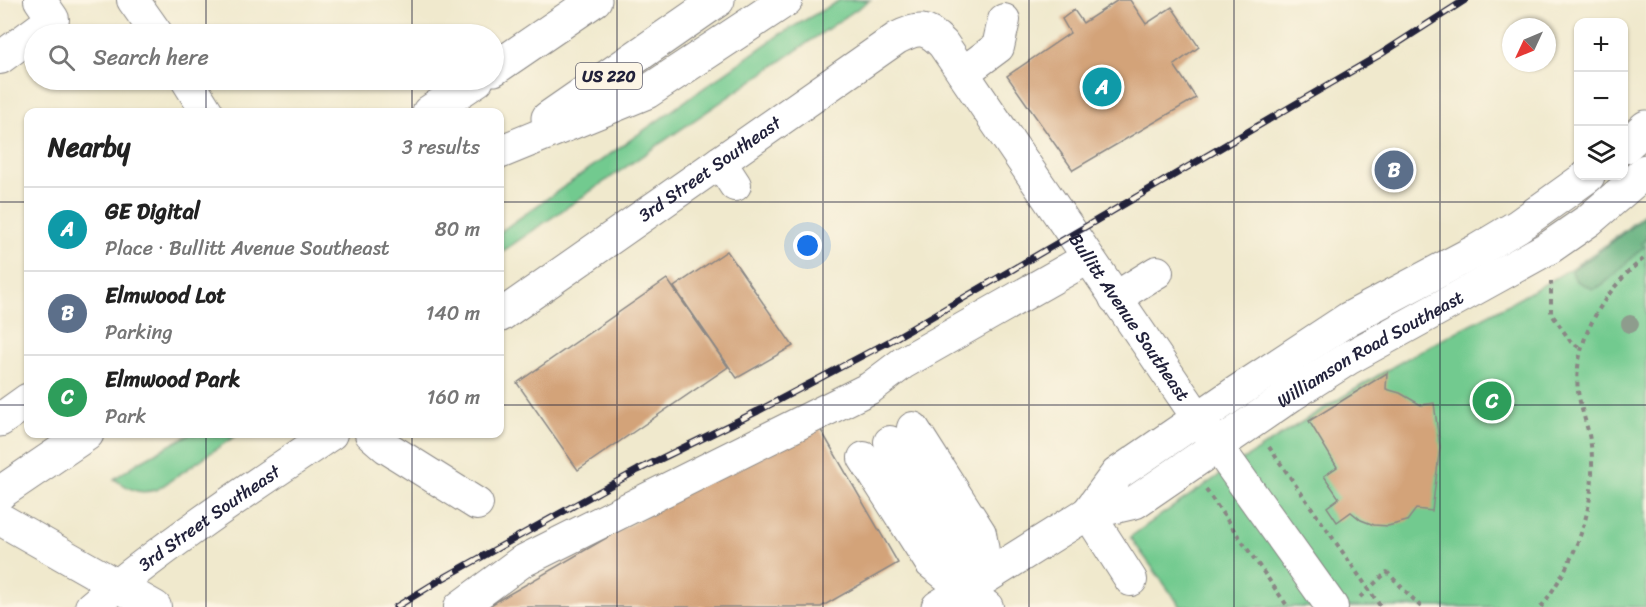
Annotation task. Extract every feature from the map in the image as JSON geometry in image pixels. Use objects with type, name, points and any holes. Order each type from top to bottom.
[{"type":"main road","points":[[504,48],[556,0]]},
{"type":"main road","points":[[504,62],[596,0]]},
{"type":"main road","name":"US 220","points":[[504,149],[718,0]]},
{"type":"main road","points":[[504,150],[647,92],[786,0]]},
{"type":"main road","points":[[437,107],[457,90]]},
{"type":"main road","points":[[437,107],[462,90]]},
{"type":"main road","points":[[1628,143],[1646,127]]},
{"type":"main road","name":"Williamson Road Southeast","points":[[1088,513],[1135,502],[1291,394],[1347,359],[1550,247],[1589,220],[1646,171]]},
{"type":"main road","name":"Williamson Road Southeast","points":[[938,607],[980,591],[1088,513],[1117,474],[1348,319],[1478,250],[1518,226],[1582,180]]},
{"type":"main road","points":[[0,420],[24,403]]},
{"type":"main road","points":[[0,493],[81,438]]},
{"type":"street","points":[[40,0],[54,19],[47,24]]},
{"type":"street","points":[[133,0],[150,24]]},
{"type":"street","points":[[963,73],[998,47],[1004,20]]},
{"type":"street","name":"3rd Street Southeast","points":[[504,313],[728,173],[897,38],[914,30],[923,30]]},
{"type":"street","name":"Bullitt Avenue Southeast","points":[[923,30],[944,44],[1217,446],[1344,604]]},
{"type":"street","points":[[0,58],[24,41]]},
{"type":"street","points":[[193,90],[204,108]]},
{"type":"street","points":[[460,607],[521,562],[870,388],[903,363],[1088,258]]},
{"type":"street","points":[[1115,298],[1157,272]]},
{"type":"street","name":"3rd Street Southeast","points":[[91,607],[117,585],[221,509],[325,438]]},
{"type":"street","points":[[376,438],[386,447],[477,504]]},
{"type":"street","points":[[889,443],[957,547],[980,591]]},
{"type":"street","points":[[1088,513],[1131,580]]},
{"type":"street","points":[[0,519],[155,607]]},
{"type":"path","points":[[1541,607],[1571,560],[1587,514],[1590,493],[1591,442],[1578,392],[1582,349],[1592,324],[1611,291],[1630,270],[1646,257]]},
{"type":"path","points":[[1552,271],[1551,314],[1571,342],[1582,349]]},
{"type":"path","points":[[1265,441],[1381,607]]},
{"type":"path","points":[[1202,484],[1288,607]]},
{"type":"path","points":[[1344,604],[1368,589],[1387,572],[1421,607]]},
{"type":"green space","points":[[840,0],[870,0],[504,250],[504,229],[779,35]]},
{"type":"green space","points":[[1646,212],[1646,607],[1181,607],[1130,537],[1227,470],[1327,406],[1426,348],[1524,296],[1587,258]]},
{"type":"green space","points":[[1646,216],[1646,239],[1641,243],[1644,247],[1612,277],[1593,289],[1576,281],[1572,272],[1574,268],[1591,258]]},
{"type":"green space","points":[[183,438],[232,438],[158,489],[151,491],[140,492],[114,479]]},
{"type":"building","points":[[1118,0],[1130,0],[1146,24],[1172,7],[1199,47],[1174,65],[1196,98],[1073,170],[1007,76],[1070,33],[1062,19],[1074,10],[1083,23]]},
{"type":"building","points":[[727,251],[793,346],[737,378],[674,287]]},
{"type":"building","points":[[667,279],[728,367],[578,470],[517,383]]},
{"type":"building","points":[[1387,373],[1386,389],[1400,393],[1421,405],[1434,403],[1440,447],[1432,511],[1416,509],[1407,521],[1388,526],[1374,525],[1361,520],[1351,512],[1337,522],[1327,507],[1339,498],[1324,476],[1337,467],[1309,421]]},
{"type":"building","points":[[814,418],[898,563],[821,607],[487,607]]},
{"type":"railway","points":[[396,607],[440,580],[638,470],[758,411],[890,341],[1381,54],[1465,0]]},
{"type":"place","name":"GE Digital","points":[[1102,87]]},
{"type":"place","name":"Elmwood Lot","points":[[1394,170]]},
{"type":"place","name":"Elmwood Park","points":[[1492,401]]}]
